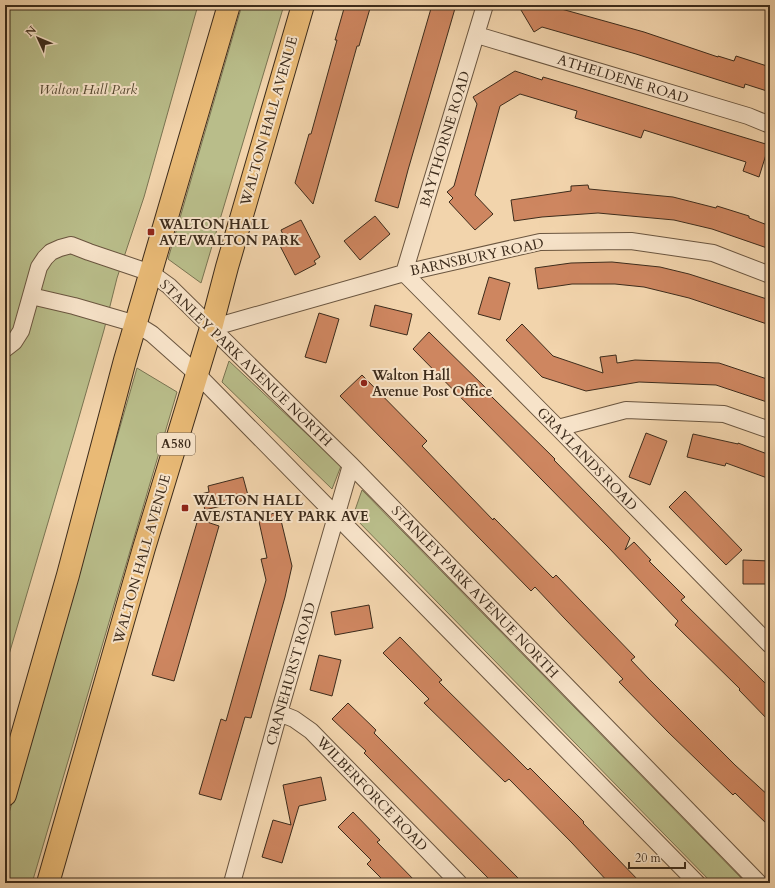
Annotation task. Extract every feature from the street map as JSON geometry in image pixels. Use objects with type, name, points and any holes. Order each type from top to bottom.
[{"type":"highway","points":[[5,795],[68,575],[136,324],[229,5]]},
{"type":"highway","name":"WALTON HALL AVENUE","points":[[48,883],[144,548],[198,374],[227,267],[303,5]]},
{"type":"street","name":"BAYTHORNE ROAD","points":[[404,273],[485,5]]},
{"type":"street","name":"ATHELDENE ROAD","points":[[476,35],[770,124]]},
{"type":"street","name":"BARNSBURY ROAD","points":[[211,328],[404,273],[540,242],[632,241],[713,253],[770,275]]},
{"type":"street","name":"STANLEY PARK AVENUE NORTH","points":[[5,349],[14,342],[20,332],[39,266],[51,252],[71,245],[151,273],[169,286],[351,465],[759,883]]},
{"type":"street","name":"GRAYLANDS ROAD","points":[[404,273],[767,636]]},
{"type":"street","points":[[31,296],[74,306],[136,324],[152,334],[198,374],[697,883]]},
{"type":"street","points":[[558,428],[626,410],[724,414],[770,430]]},
{"type":"street","name":"CRANEHURST ROAD","points":[[232,883],[279,713],[351,465]]},
{"type":"street","name":"WILBERFORCE ROAD","points":[[279,713],[294,719],[311,731],[459,883]]},
{"type":"green space","name":"Walton Hall Park","points":[[5,5],[198,5],[144,197],[117,278],[104,330],[75,431],[5,668]]},
{"type":"green space","points":[[242,5],[284,5],[201,283],[168,259]]},
{"type":"green space","points":[[229,361],[341,466],[332,489],[222,382]]},
{"type":"green space","points":[[137,368],[177,392],[32,883],[5,883],[5,827]]},
{"type":"green space","points":[[362,490],[746,883],[712,883],[353,516]]},
{"type":"building","points":[[345,5],[371,5],[359,46],[357,46],[313,204],[295,183],[309,134],[311,134]]},
{"type":"building","points":[[432,5],[456,5],[398,208],[375,201]]},
{"type":"building","points":[[518,5],[547,5],[644,32],[718,57],[734,61],[736,56],[770,67],[770,92],[745,84],[744,88],[636,54],[542,27],[534,32]]},
{"type":"building","points":[[515,71],[542,80],[543,77],[769,145],[759,177],[743,171],[746,162],[644,130],[641,138],[575,118],[577,111],[520,94],[500,106],[475,195],[493,214],[475,230],[449,202],[453,198],[447,192],[454,186],[477,104],[473,97]]},
{"type":"building","points":[[588,185],[589,189],[673,197],[716,208],[717,206],[749,216],[749,218],[770,226],[770,249],[712,229],[674,220],[598,213],[542,217],[514,221],[511,200],[571,191],[571,186]]},
{"type":"building","points":[[375,216],[390,234],[360,260],[344,241]]},
{"type":"building","points":[[301,220],[320,257],[314,261],[316,264],[295,275],[277,240],[284,237],[281,230]]},
{"type":"building","points":[[612,262],[660,267],[689,274],[770,300],[770,325],[689,298],[644,287],[615,284],[572,284],[538,289],[535,268],[571,263]]},
{"type":"building","points":[[489,277],[510,283],[500,320],[478,314]]},
{"type":"building","points":[[375,305],[412,314],[407,335],[370,326]]},
{"type":"building","points":[[319,313],[339,319],[326,363],[305,357]]},
{"type":"building","points":[[522,324],[553,356],[603,373],[600,357],[616,355],[617,363],[635,360],[719,363],[770,380],[770,403],[716,385],[639,382],[586,391],[542,377],[506,340]]},
{"type":"building","points":[[429,332],[492,394],[490,395],[555,459],[554,460],[630,538],[625,550],[634,542],[651,560],[649,561],[685,597],[681,600],[770,688],[770,722],[739,690],[740,689],[675,625],[678,621],[608,547],[413,349]]},
{"type":"building","points":[[362,375],[427,441],[422,446],[493,520],[494,518],[553,578],[556,575],[635,657],[631,660],[649,679],[735,765],[770,797],[770,827],[735,793],[733,795],[668,732],[619,682],[623,679],[535,587],[531,591],[340,396]]},
{"type":"building","points":[[646,433],[667,441],[650,485],[629,477]]},
{"type":"building","points":[[693,434],[738,443],[770,455],[770,479],[726,463],[725,466],[687,457]]},
{"type":"building","points":[[243,477],[249,499],[205,510],[201,494],[209,492],[208,486]]},
{"type":"building","points":[[685,491],[742,550],[726,565],[669,507]]},
{"type":"building","points":[[279,512],[292,566],[285,597],[251,718],[245,717],[221,800],[199,794],[221,719],[226,721],[266,580],[261,559],[267,558],[258,517]]},
{"type":"building","points":[[198,519],[219,526],[174,681],[152,675]]},
{"type":"building","points":[[743,560],[770,561],[770,584],[743,584]]},
{"type":"building","points":[[369,605],[373,628],[335,635],[331,612]]},
{"type":"building","points":[[400,637],[442,680],[439,682],[528,770],[530,768],[584,822],[583,823],[641,883],[609,883],[509,779],[505,782],[424,703],[429,699],[383,653]]},
{"type":"building","points":[[319,655],[341,660],[332,696],[310,690]]},
{"type":"building","points":[[348,703],[376,730],[374,733],[523,883],[493,883],[364,753],[366,751],[332,719]]},
{"type":"building","points":[[321,777],[326,800],[299,806],[282,863],[262,857],[273,820],[291,825],[283,785]]},
{"type":"building","points":[[353,812],[380,840],[377,842],[417,883],[386,883],[367,864],[371,860],[338,827]]},
{"type":"place","name":"WALTON HALL AVE/WALTON PARK","points":[[151,232]]},
{"type":"place","name":"Walton Hall Avenue Post Office","points":[[364,383]]},
{"type":"place","name":"WALTON HALL AVE/STANLEY PARK AVE","points":[[185,508]]}]
